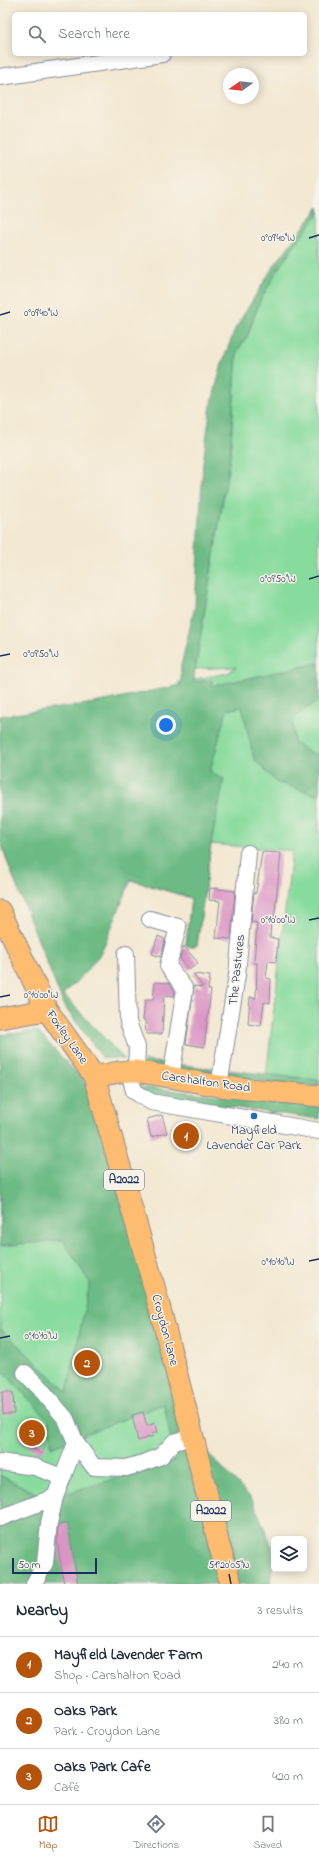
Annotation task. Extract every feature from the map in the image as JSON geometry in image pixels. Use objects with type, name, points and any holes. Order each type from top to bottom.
[{"type":"main road","name":"Foxley Lane","points":[[0,911],[47,1010],[94,1076]]},
{"type":"main road","points":[[0,1018],[47,1010]]},
{"type":"main road","name":"Carshalton Road","points":[[94,1076],[105,1075],[122,1070],[219,1086],[319,1096]]},
{"type":"main road","name":"Croydon Lane","points":[[94,1076],[155,1290],[193,1437],[219,1546],[231,1584]]},
{"type":"street","points":[[0,77],[148,56]]},
{"type":"street","name":"The Pastures","points":[[219,1086],[237,975],[248,853]]},
{"type":"street","points":[[150,918],[178,927],[168,966],[185,989],[171,1077]]},
{"type":"street","points":[[126,954],[128,1022],[137,1047],[132,1071],[134,1091],[151,1102],[319,1131]]},
{"type":"street","points":[[25,1373],[66,1419],[76,1443],[94,1467],[126,1468],[162,1456],[174,1442],[193,1437]]},
{"type":"street","points":[[34,1584],[45,1563],[49,1523],[55,1497],[76,1443]]},
{"type":"street","points":[[0,1462],[35,1467],[62,1477]]},
{"type":"street","points":[[0,1518],[55,1497]]},
{"type":"green space","points":[[319,207],[319,1082],[265,1086],[292,851],[211,844],[197,945],[191,947],[186,945],[191,898],[131,880],[179,682],[228,673],[236,667],[195,669],[230,456],[237,351],[248,335],[258,305],[277,270]]},
{"type":"green space","points":[[319,207],[319,213],[277,270],[258,305],[248,335],[237,351],[230,456],[193,682],[212,680],[212,686],[319,663],[319,700],[293,718],[294,743],[311,753],[319,755],[319,794],[317,795],[276,782],[254,759],[242,707],[227,710],[210,771],[224,779],[211,844],[197,945],[191,947],[186,945],[191,898],[131,880],[101,953],[78,981],[63,994],[124,1059],[103,1058],[64,1006],[0,840],[0,716],[94,703],[181,685],[181,666],[195,606],[203,463],[211,405],[222,364],[235,329],[273,267]]},
{"type":"green space","points":[[37,1031],[85,1082],[193,1437],[252,1499],[271,1544],[270,1584],[0,1584],[0,1475],[47,1499],[175,1461],[164,1404],[51,1447],[50,1421],[0,1369],[0,1328],[67,1392],[90,1283],[63,1240],[0,1246],[0,1035]]},
{"type":"green space","points":[[0,1048],[47,1050],[219,1545],[0,1584]]},
{"type":"green space","points":[[144,1061],[319,1080],[319,1087],[141,1069]]},
{"type":"green space","points":[[139,1087],[319,1106],[319,1119],[135,1094]]},
{"type":"building","points":[[262,852],[281,853],[274,921],[271,920],[270,938],[278,939],[276,962],[268,961],[266,978],[271,979],[270,1003],[264,1002],[261,1026],[248,1024],[250,997],[256,998],[257,963],[254,963],[257,923],[251,922],[254,893],[256,893]]},
{"type":"building","points":[[210,888],[235,891],[231,939],[216,938],[220,901],[209,900]]},
{"type":"building","points":[[158,936],[165,939],[161,957],[152,954]]},
{"type":"building","points":[[184,946],[198,963],[189,970],[180,958]]},
{"type":"building","points":[[193,974],[210,976],[208,989],[211,990],[204,1047],[186,1044],[194,986],[203,987]]},
{"type":"building","points":[[155,982],[169,983],[175,991],[174,996],[164,995],[162,1034],[146,1034],[145,1020],[143,1020],[145,1000],[153,1000]]},
{"type":"building","points":[[162,1115],[167,1133],[151,1137],[147,1119]]},
{"type":"building","points":[[2,1392],[13,1392],[14,1414],[3,1414]]},
{"type":"building","points":[[143,1412],[147,1426],[155,1423],[158,1432],[152,1434],[153,1436],[138,1441],[132,1415]]},
{"type":"building","points":[[26,1419],[43,1430],[36,1440],[46,1446],[41,1454],[17,1438],[21,1433],[18,1431]]},
{"type":"building","points":[[68,1523],[78,1584],[64,1584],[57,1540],[58,1525]]},
{"type":"place","name":"Mayfield Lavender Car Park","points":[[254,1116]]},
{"type":"place","name":"Mayfield Lavender Farm","points":[[186,1136]]},
{"type":"place","name":"Oaks Park","points":[[87,1363]]},
{"type":"place","name":"Oaks Park Cafe","points":[[32,1433]]}]
